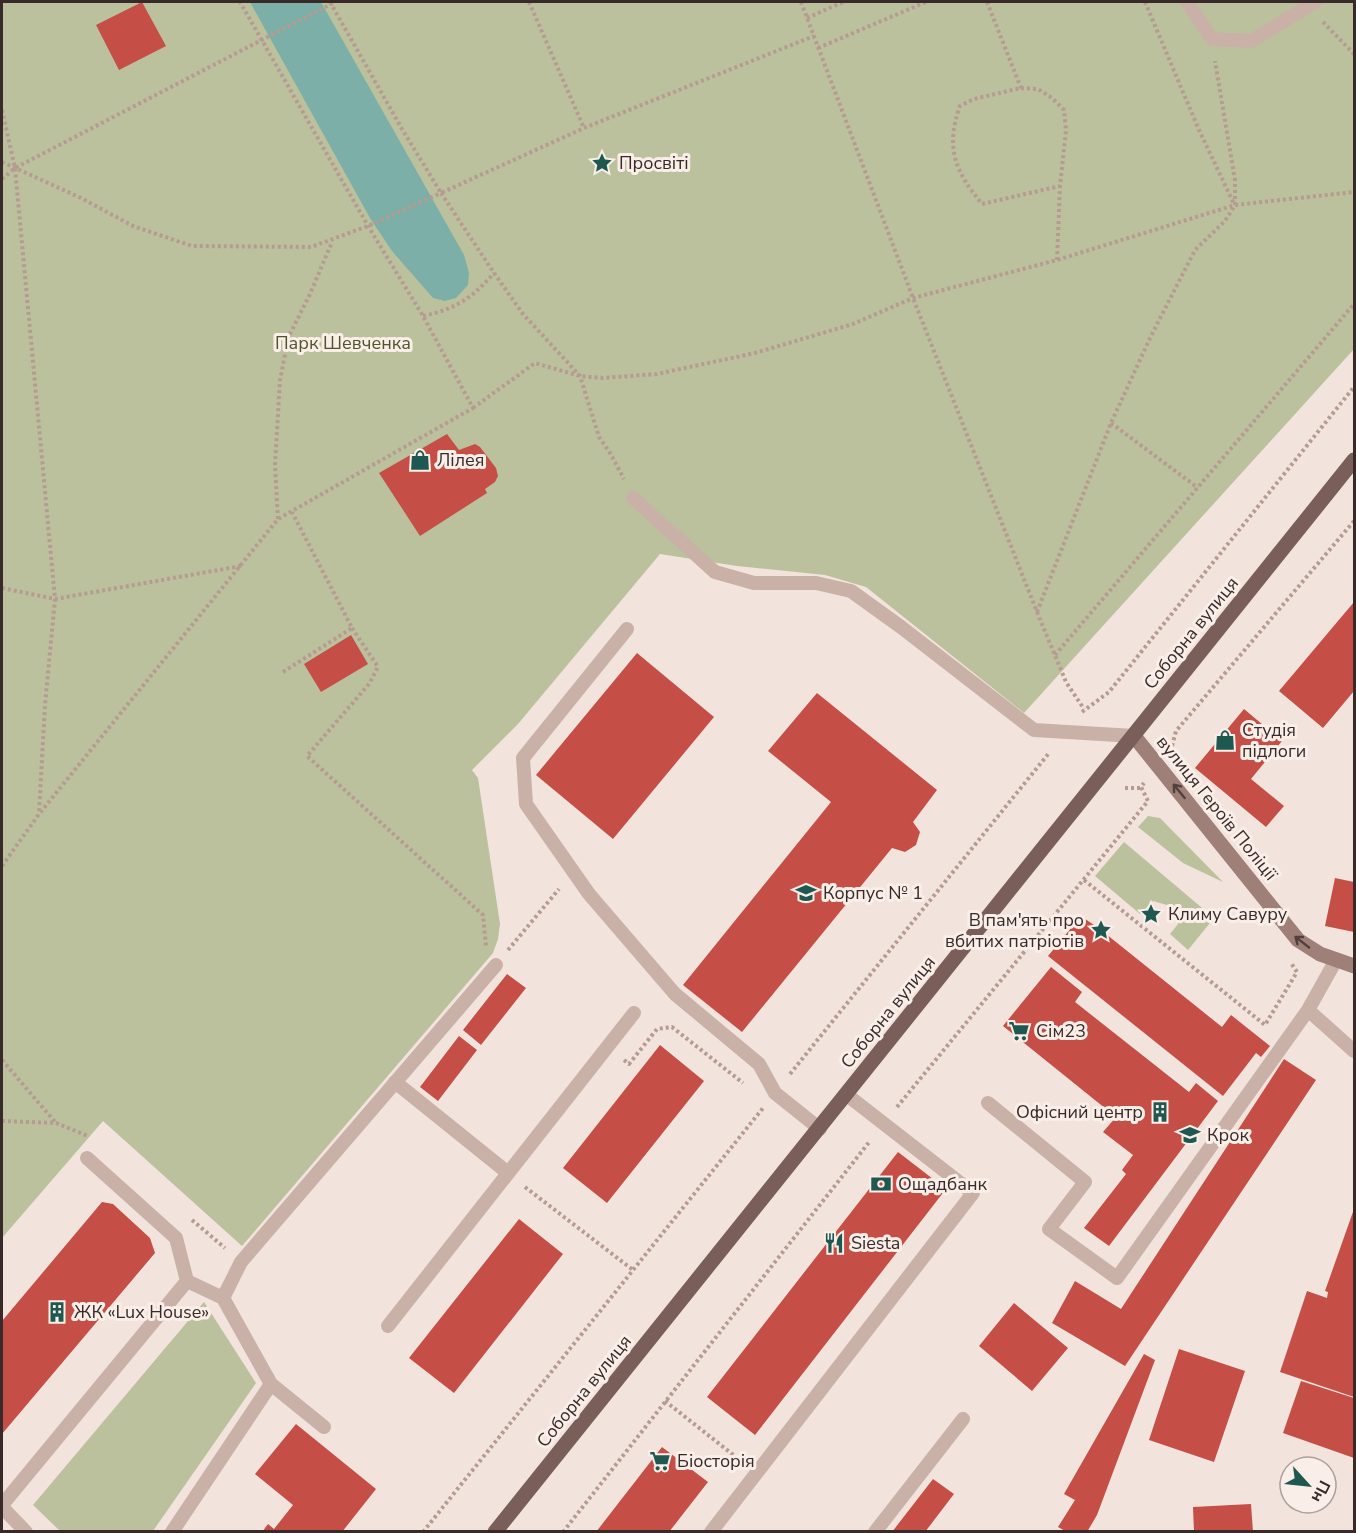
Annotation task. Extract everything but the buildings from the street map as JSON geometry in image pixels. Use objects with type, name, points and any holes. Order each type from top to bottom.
[{"type":"main road","name":"Соборна вулиця","points":[[495,1532],[1354,460]]},
{"type":"street","name":"вулиця Героїв Поліції","points":[[1134,736],[1298,940],[1320,954],[1354,966]]},
{"type":"lane","points":[[1187,2],[1212,39],[1251,41],[1312,4]]},
{"type":"lane","points":[[633,498],[715,572],[754,583],[816,583],[851,591],[1034,730],[1134,736]]},
{"type":"lane","points":[[627,629],[522,758],[526,804],[589,894],[675,994],[759,1064],[771,1098],[820,1129]]},
{"type":"lane","points":[[988,1103],[1085,1182],[1049,1229],[1117,1278],[1308,1010],[1336,960]]},
{"type":"lane","points":[[223,1299],[241,1262],[496,965]]},
{"type":"lane","points":[[1308,1010],[1354,1051]]},
{"type":"lane","points":[[388,1326],[634,1012]]},
{"type":"lane","points":[[395,1082],[508,1173]]},
{"type":"lane","points":[[711,1532],[973,1193],[847,1095]]},
{"type":"lane","points":[[87,1158],[176,1238],[187,1281],[223,1299],[272,1384],[324,1426]]},
{"type":"lane","points":[[26,1532],[2,1506],[187,1281]]},
{"type":"lane","points":[[172,1532],[272,1384]]},
{"type":"lane","points":[[875,1532],[963,1419]]},
{"type":"path","points":[[240,2],[368,226],[423,316],[473,408]]},
{"type":"path","points":[[2,179],[15,168],[332,2],[402,129],[494,273],[523,314],[580,376],[599,437],[610,453],[633,498]]},
{"type":"path","points":[[529,2],[584,128]]},
{"type":"path","points":[[801,2],[913,297],[1037,612],[1066,682],[1084,709]]},
{"type":"path","points":[[807,18],[843,2]]},
{"type":"path","points":[[818,48],[926,2]]},
{"type":"path","points":[[987,2],[1021,88]]},
{"type":"path","points":[[1145,2],[1199,129],[1235,205]]},
{"type":"path","points":[[1312,4],[1354,54]]},
{"type":"path","points":[[2,162],[81,198],[133,226],[192,246],[311,248],[368,226],[584,128],[814,36]]},
{"type":"path","points":[[1037,612],[1111,423],[1151,336],[1195,250],[1225,220],[1235,205],[1235,180],[1215,55]]},
{"type":"path","points":[[1057,260],[1060,186],[1066,130],[1064,110],[1038,89],[1021,88],[974,99],[960,106],[954,123],[953,158],[964,183],[982,204],[1060,186]]},
{"type":"path","points":[[2,110],[15,168],[54,599],[39,814]]},
{"type":"path","points":[[2,866],[39,814],[278,519],[473,408],[535,363],[580,376],[603,378],[657,374],[755,353],[853,324],[913,297],[1057,260],[1235,205],[1354,192]]},
{"type":"path","points":[[278,519],[275,465],[280,381],[288,338],[310,294],[332,241]]},
{"type":"path","points":[[423,316],[441,313],[462,303],[494,273]]},
{"type":"path","points":[[1055,655],[1354,304]]},
{"type":"path","points":[[423,1532],[1084,709],[1109,692],[1354,387]]},
{"type":"path","points":[[1111,423],[1198,488]]},
{"type":"path","points":[[292,512],[352,628],[378,667],[369,684],[307,756],[483,915],[486,946],[479,955]]},
{"type":"path","points":[[1171,748],[1176,731],[1354,521]]},
{"type":"path","points":[[2,588],[54,599],[242,566]]},
{"type":"path","points":[[283,672],[352,628]]},
{"type":"path","points":[[1141,787],[1146,781]]},
{"type":"path","points":[[563,1532],[883,1124],[1148,801],[1141,787]]},
{"type":"path","points":[[1125,788],[1141,787],[1149,791]]},
{"type":"path","points":[[1084,880],[1265,1025],[1297,972],[1290,962]]},
{"type":"path","points":[[496,965],[552,899]]},
{"type":"path","points":[[629,1064],[657,1029],[672,1027],[771,1098]]},
{"type":"path","points":[[2,1060],[56,1123],[2,1121]]},
{"type":"path","points":[[508,1173],[633,1270]]},
{"type":"path","points":[[665,1401],[756,1472]]},
{"type":"green space","name":"Парк Шевченка","points":[[2,2],[1354,2],[1354,349],[1024,713],[866,587],[825,575],[737,566],[660,554],[518,724],[472,770],[478,778],[500,924],[493,953],[242,1246],[103,1121],[2,1238]]},
{"type":"green space","points":[[1148,816],[1160,818],[1223,882],[1183,863],[1138,827]]},
{"type":"green space","points":[[1124,842],[1214,918],[1188,950],[1170,934],[1178,924],[1174,907],[1153,901],[1140,914],[1095,876]]},
{"type":"green space","points":[[204,1302],[256,1383],[153,1531],[60,1531],[33,1505]]},
{"type":"water","points":[[250,2],[321,2],[464,255],[469,273],[468,285],[456,298],[445,301],[433,298],[392,251],[370,218]]},
{"type":"place","name":"Просвіті","points":[[602,163]]},
{"type":"place","name":"Лілея","points":[[420,460]]},
{"type":"place","name":"Студія підлоги","points":[[1225,740]]},
{"type":"place","name":"Корпус № 1","points":[[806,893]]},
{"type":"place","name":"Климу Савуру","points":[[1151,914]]},
{"type":"place","name":"В пам'ять про вбитих патріотів","points":[[1101,930]]},
{"type":"place","name":"Сім23","points":[[1019,1031]]},
{"type":"place","name":"Офісний центр","points":[[1160,1112]]},
{"type":"place","name":"Крок","points":[[1190,1135]]},
{"type":"place","name":"Ощадбанк","points":[[881,1184]]},
{"type":"place","name":"Siesta","points":[[834,1243]]},
{"type":"place","name":"ЖК «Lux House»","points":[[57,1312]]},
{"type":"place","name":"Біосторія","points":[[660,1461]]}]
